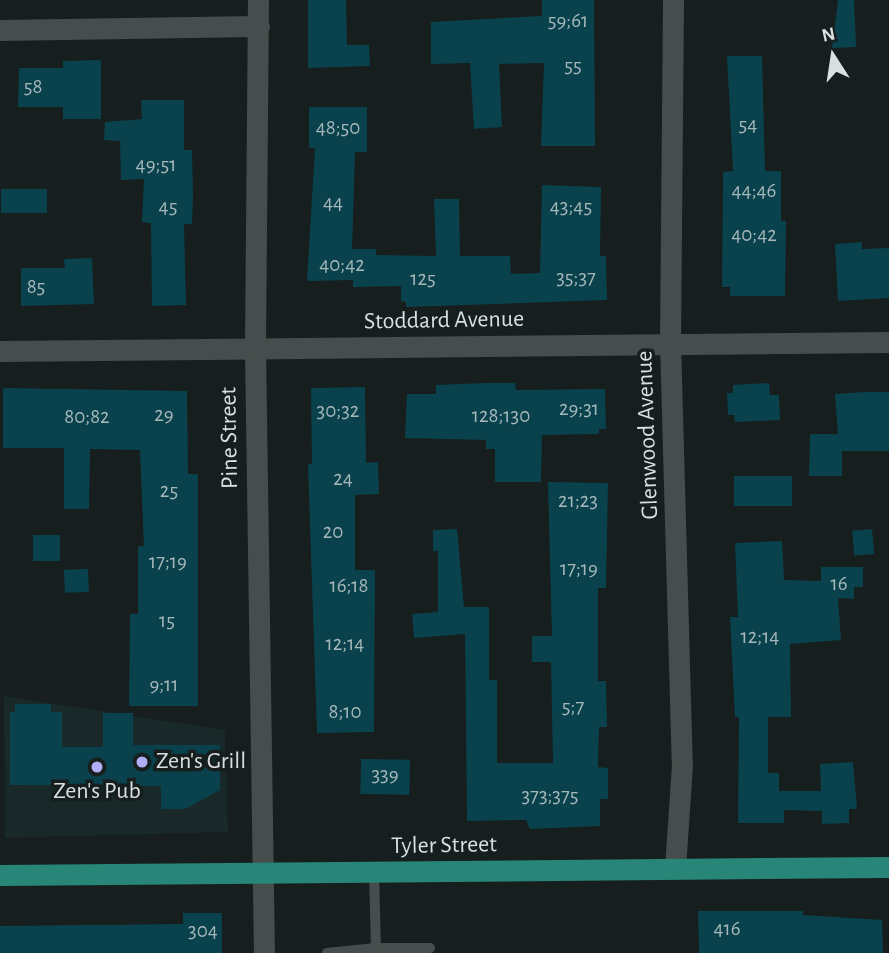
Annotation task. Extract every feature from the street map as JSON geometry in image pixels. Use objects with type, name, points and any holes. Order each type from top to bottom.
[{"type":"main road","name":"Tyler Street","points":[[0,875],[261,876],[889,867]]},
{"type":"street","name":"Pine Street","points":[[258,0],[255,349],[264,953]]},
{"type":"street","name":"Glenwood Avenue","points":[[673,0],[670,342],[682,739],[675,868]]},
{"type":"street","points":[[0,30],[259,26]]},
{"type":"street","name":"Stoddard Avenue","points":[[0,351],[670,342],[889,342]]},
{"type":"lane","points":[[374,873],[376,948]]},
{"type":"lane","points":[[327,953],[376,948],[430,948]]},
{"type":"shaded area","points":[[4,696],[225,730],[228,832],[5,838]]},
{"type":"building","points":[[308,0],[346,0],[347,45],[369,45],[370,66],[308,68]]},
{"type":"building","points":[[542,0],[594,0],[595,146],[541,146],[544,63],[499,64],[502,127],[474,129],[470,63],[431,64],[431,22],[542,16]]},
{"type":"building","points":[[838,0],[854,0],[856,47],[832,48]]},
{"type":"building","points":[[727,56],[762,56],[765,171],[781,171],[781,221],[786,221],[785,296],[730,296],[730,287],[722,287],[723,172],[733,171]]},
{"type":"building","points":[[101,60],[101,119],[63,119],[63,107],[18,107],[19,68],[63,68],[63,61]]},
{"type":"building","points":[[141,100],[184,100],[184,150],[192,150],[193,193],[192,224],[184,224],[186,305],[152,306],[151,223],[142,222],[144,179],[121,180],[120,141],[104,140],[105,122],[142,119]]},
{"type":"building","points":[[309,107],[367,107],[367,152],[355,152],[352,249],[376,249],[376,255],[436,256],[434,199],[459,199],[460,256],[510,256],[511,274],[540,273],[542,185],[601,187],[600,256],[606,256],[607,300],[406,307],[406,302],[401,301],[401,286],[353,287],[353,280],[307,281],[315,148],[309,148]]},
{"type":"building","points":[[1,189],[47,189],[47,213],[1,213]]},
{"type":"building","points":[[862,242],[862,249],[889,248],[889,298],[838,301],[835,244]]},
{"type":"building","points":[[92,258],[94,304],[21,306],[21,268],[65,268],[64,259]]},
{"type":"building","points":[[515,383],[516,390],[605,389],[606,429],[599,429],[599,434],[542,435],[541,482],[495,482],[495,449],[486,449],[486,440],[405,438],[407,394],[436,394],[436,385]]},
{"type":"building","points":[[769,383],[770,395],[779,395],[780,420],[735,422],[734,415],[728,415],[727,393],[733,393],[733,385]]},
{"type":"building","points":[[365,387],[366,463],[378,462],[379,494],[355,495],[355,570],[375,570],[374,732],[317,733],[308,464],[312,464],[311,388]]},
{"type":"building","points":[[3,388],[187,391],[188,474],[198,474],[198,706],[129,706],[130,614],[138,614],[138,546],[144,546],[140,450],[90,449],[89,509],[64,509],[64,448],[3,448]]},
{"type":"building","points":[[889,392],[889,451],[842,451],[842,476],[809,476],[810,434],[838,434],[835,394]]},
{"type":"building","points":[[734,476],[792,476],[792,506],[734,506]]},
{"type":"building","points":[[548,482],[608,483],[606,588],[598,588],[598,681],[606,681],[607,727],[599,727],[598,767],[608,768],[608,799],[600,799],[600,826],[530,829],[526,820],[467,821],[465,634],[414,638],[412,614],[438,612],[438,551],[433,551],[433,530],[457,529],[464,607],[489,607],[489,680],[497,680],[497,763],[553,763],[551,662],[532,662],[532,636],[552,636]]},
{"type":"building","points":[[872,529],[874,554],[854,556],[852,531]]},
{"type":"building","points":[[33,535],[60,535],[60,561],[33,561]]},
{"type":"building","points":[[782,541],[784,580],[821,581],[821,567],[863,567],[863,587],[854,587],[854,599],[838,598],[841,640],[790,644],[791,717],[768,717],[768,773],[779,773],[779,791],[821,791],[820,764],[853,762],[857,809],[849,809],[849,823],[822,824],[822,811],[784,810],[784,823],[738,823],[739,717],[735,717],[730,617],[738,617],[735,543]]},
{"type":"building","points":[[88,569],[89,592],[65,593],[64,570]]},
{"type":"building","points":[[15,704],[51,704],[51,712],[62,712],[62,747],[103,747],[103,713],[133,713],[133,745],[220,745],[220,790],[185,809],[161,809],[161,786],[10,785],[10,712],[15,712]]},
{"type":"building","points":[[361,759],[410,760],[409,795],[360,794]]},
{"type":"building","points":[[698,911],[803,911],[803,915],[882,920],[883,953],[699,953]]},
{"type":"building","points":[[183,913],[222,913],[222,953],[0,953],[0,926],[183,924]]},
{"type":"place","name":"Zen's Grill","points":[[142,762]]},
{"type":"place","name":"Zen's Pub","points":[[97,767]]}]
